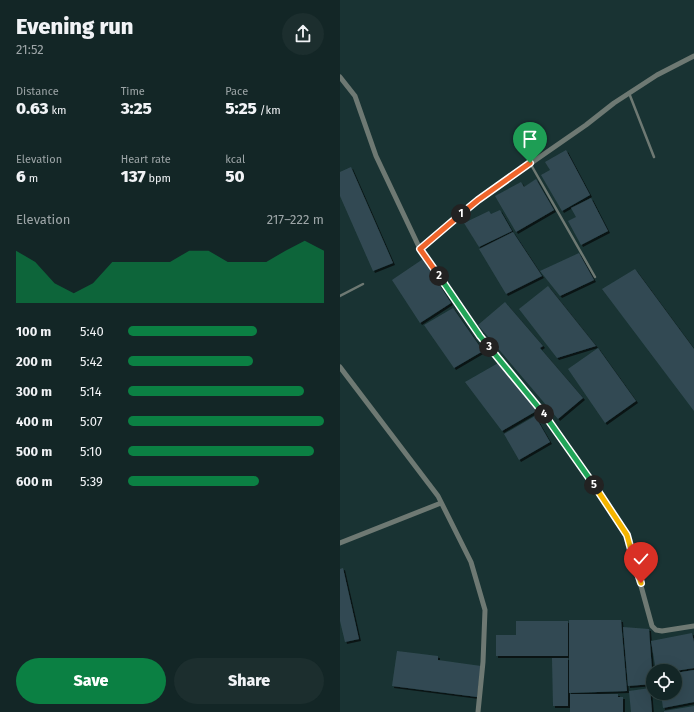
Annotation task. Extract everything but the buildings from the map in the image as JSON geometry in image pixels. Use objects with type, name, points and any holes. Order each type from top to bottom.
[{"type":"street","points":[[420,249],[478,200],[586,125],[614,103],[657,75],[694,56]]},
{"type":"street","points":[[340,77],[355,96],[376,156],[420,249],[480,336],[536,404],[627,535],[652,626],[656,630],[662,631],[694,626]]},
{"type":"street","points":[[340,366],[438,496],[472,562],[485,610],[483,662],[478,712]]},
{"type":"street","points":[[340,543],[441,503]]},
{"type":"lane","points":[[629,93],[654,157]]},
{"type":"lane","points":[[530,163],[595,277]]},
{"type":"lane","points":[[340,296],[363,284]]},
{"type":"route","points":[[530,163],[478,200],[420,249],[480,336],[536,404],[627,535],[641,583]]}]
